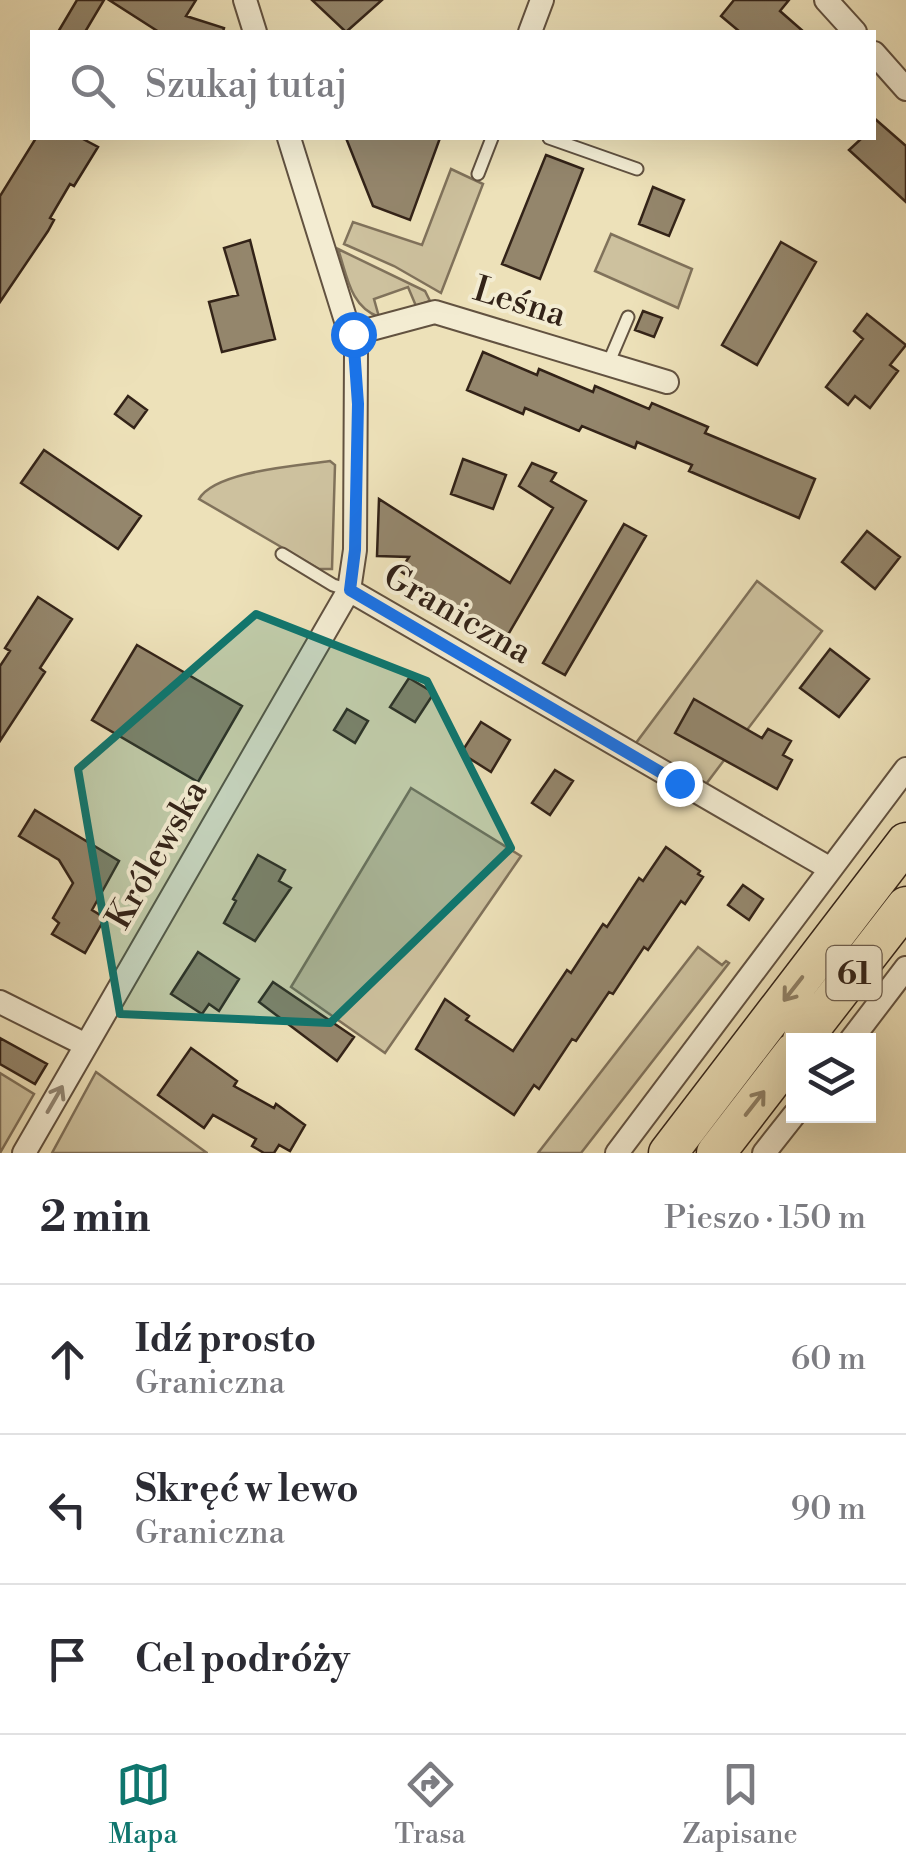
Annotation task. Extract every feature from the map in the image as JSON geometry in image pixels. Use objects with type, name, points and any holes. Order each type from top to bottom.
[{"type":"main road","name":"61","points":[[668,1153],[906,842]]},
{"type":"main road","name":"61","points":[[807,1033],[906,906]]},
{"type":"main road","points":[[716,1153],[786,1062]]},
{"type":"street","points":[[245,0],[254,30]]},
{"type":"street","points":[[531,30],[542,0]]},
{"type":"street","points":[[826,0],[853,30]]},
{"type":"street","points":[[876,55],[906,89]]},
{"type":"street","name":"Graniczna","points":[[290,140],[353,334],[358,404],[355,550],[350,590],[829,868]]},
{"type":"street","name":"Leśna","points":[[353,334],[435,312],[667,382]]},
{"type":"street","name":"Królewska","points":[[24,1153],[350,590]]},
{"type":"street","points":[[617,1153],[906,769]]},
{"type":"street","points":[[855,1033],[906,968]]},
{"type":"street","points":[[0,1002],[86,1045]]},
{"type":"street","points":[[764,1153],[788,1123]]},
{"type":"lane","points":[[478,174],[491,140]]},
{"type":"lane","points":[[555,140],[636,169]]},
{"type":"lane","points":[[608,364],[628,318]]},
{"type":"lane","points":[[282,554],[350,590]]},
{"type":"highlighted area","points":[[256,614],[427,681],[511,848],[330,1023],[120,1014],[78,769]]},
{"type":"shaded area","points":[[451,169],[483,184],[441,293],[344,244],[353,222],[422,245]]},
{"type":"shaded area","points":[[611,234],[692,269],[678,308],[595,271]]},
{"type":"shaded area","points":[[338,249],[425,291],[430,301],[416,306],[408,287],[374,299],[379,317],[369,312],[351,289]]},
{"type":"shaded area","points":[[330,461],[335,465],[332,569],[319,569],[199,499],[208,490],[239,476]]},
{"type":"shaded area","points":[[757,581],[822,631],[706,784],[636,743]]},
{"type":"shaded area","points":[[411,788],[521,856],[385,1053],[291,987]]},
{"type":"shaded area","points":[[698,947],[722,965],[729,963],[581,1153],[538,1153]]},
{"type":"shaded area","points":[[96,1072],[207,1153],[52,1153]]},
{"type":"shaded area","points":[[0,1073],[34,1094],[0,1153]]},
{"type":"building","points":[[77,0],[104,0],[86,30],[59,30]]},
{"type":"building","points":[[109,0],[196,0],[186,16],[224,28],[224,30],[156,30]]},
{"type":"building","points":[[312,0],[382,0],[348,30]]},
{"type":"building","points":[[734,0],[789,0],[780,11],[802,30],[738,30],[721,16]]},
{"type":"building","points":[[876,120],[906,146],[906,202],[849,150],[860,140],[876,140]]},
{"type":"building","points":[[35,140],[85,140],[98,147],[74,186],[70,184],[50,218],[54,220],[48,231],[0,302],[0,196]]},
{"type":"building","points":[[347,140],[439,140],[410,220],[373,206]]},
{"type":"building","points":[[546,155],[583,169],[540,279],[502,264]]},
{"type":"building","points":[[653,187],[684,200],[669,236],[639,224]]},
{"type":"building","points":[[250,240],[275,339],[222,352],[209,302],[238,295],[224,248]]},
{"type":"building","points":[[781,242],[816,262],[757,365],[722,345]]},
{"type":"building","points":[[643,311],[662,318],[654,337],[635,330]]},
{"type":"building","points":[[867,314],[906,345],[890,365],[898,371],[870,408],[855,396],[848,405],[826,387],[863,339],[854,331]]},
{"type":"building","points":[[483,352],[537,375],[539,369],[593,392],[595,386],[649,409],[652,403],[708,427],[705,433],[815,479],[799,518],[689,471],[692,465],[637,442],[635,448],[582,426],[579,431],[525,408],[523,414],[467,390]]},
{"type":"building","points":[[128,396],[147,410],[134,428],[115,414]]},
{"type":"building","points":[[44,450],[141,516],[118,549],[21,483]]},
{"type":"building","points":[[463,459],[506,475],[493,509],[451,494]]},
{"type":"building","points":[[532,463],[556,473],[551,481],[586,501],[505,640],[400,571],[409,557],[377,556],[379,499],[510,583],[553,508],[519,486]]},
{"type":"building","points":[[624,524],[646,536],[565,675],[543,663]]},
{"type":"building","points":[[867,531],[900,557],[875,589],[842,562]]},
{"type":"building","points":[[38,597],[72,619],[40,668],[45,672],[0,741],[0,666],[10,651],[5,648]]},
{"type":"building","points":[[137,645],[242,706],[198,782],[92,720]]},
{"type":"building","points":[[830,649],[869,679],[839,717],[800,688]]},
{"type":"building","points":[[409,678],[434,693],[415,722],[390,707]]},
{"type":"building","points":[[694,699],[762,738],[768,729],[791,741],[783,755],[792,760],[777,789],[675,733]]},
{"type":"building","points":[[347,709],[368,721],[355,743],[334,730]]},
{"type":"building","points":[[481,722],[510,740],[491,772],[461,753]]},
{"type":"building","points":[[555,770],[573,781],[550,815],[532,803]]},
{"type":"building","points":[[35,810],[119,861],[92,910],[105,918],[85,953],[52,934],[59,923],[53,918],[73,883],[59,860],[19,836]]},
{"type":"building","points":[[666,847],[703,877],[685,904],[681,901],[648,950],[644,947],[613,994],[609,992],[576,1041],[572,1039],[539,1089],[534,1085],[514,1115],[416,1049],[445,999],[469,1016],[466,1020],[513,1051],[567,970],[571,973],[603,924],[607,927],[639,878],[643,881]]},
{"type":"building","points":[[258,855],[285,870],[279,881],[291,888],[255,941],[224,923]]},
{"type":"building","points":[[743,885],[763,899],[749,920],[728,905]]},
{"type":"building","points":[[198,952],[239,979],[219,1011],[209,1004],[202,1014],[171,994]]},
{"type":"building","points":[[273,982],[354,1037],[337,1061],[259,1002]]},
{"type":"building","points":[[0,1038],[47,1064],[35,1084],[0,1064]]},
{"type":"building","points":[[191,1048],[237,1081],[234,1086],[274,1108],[276,1104],[305,1125],[290,1151],[279,1145],[274,1153],[264,1153],[252,1146],[256,1139],[213,1115],[204,1128],[158,1095]]},
{"type":"route","points":[[353,334],[358,404],[355,550],[350,590],[679,783]]}]
